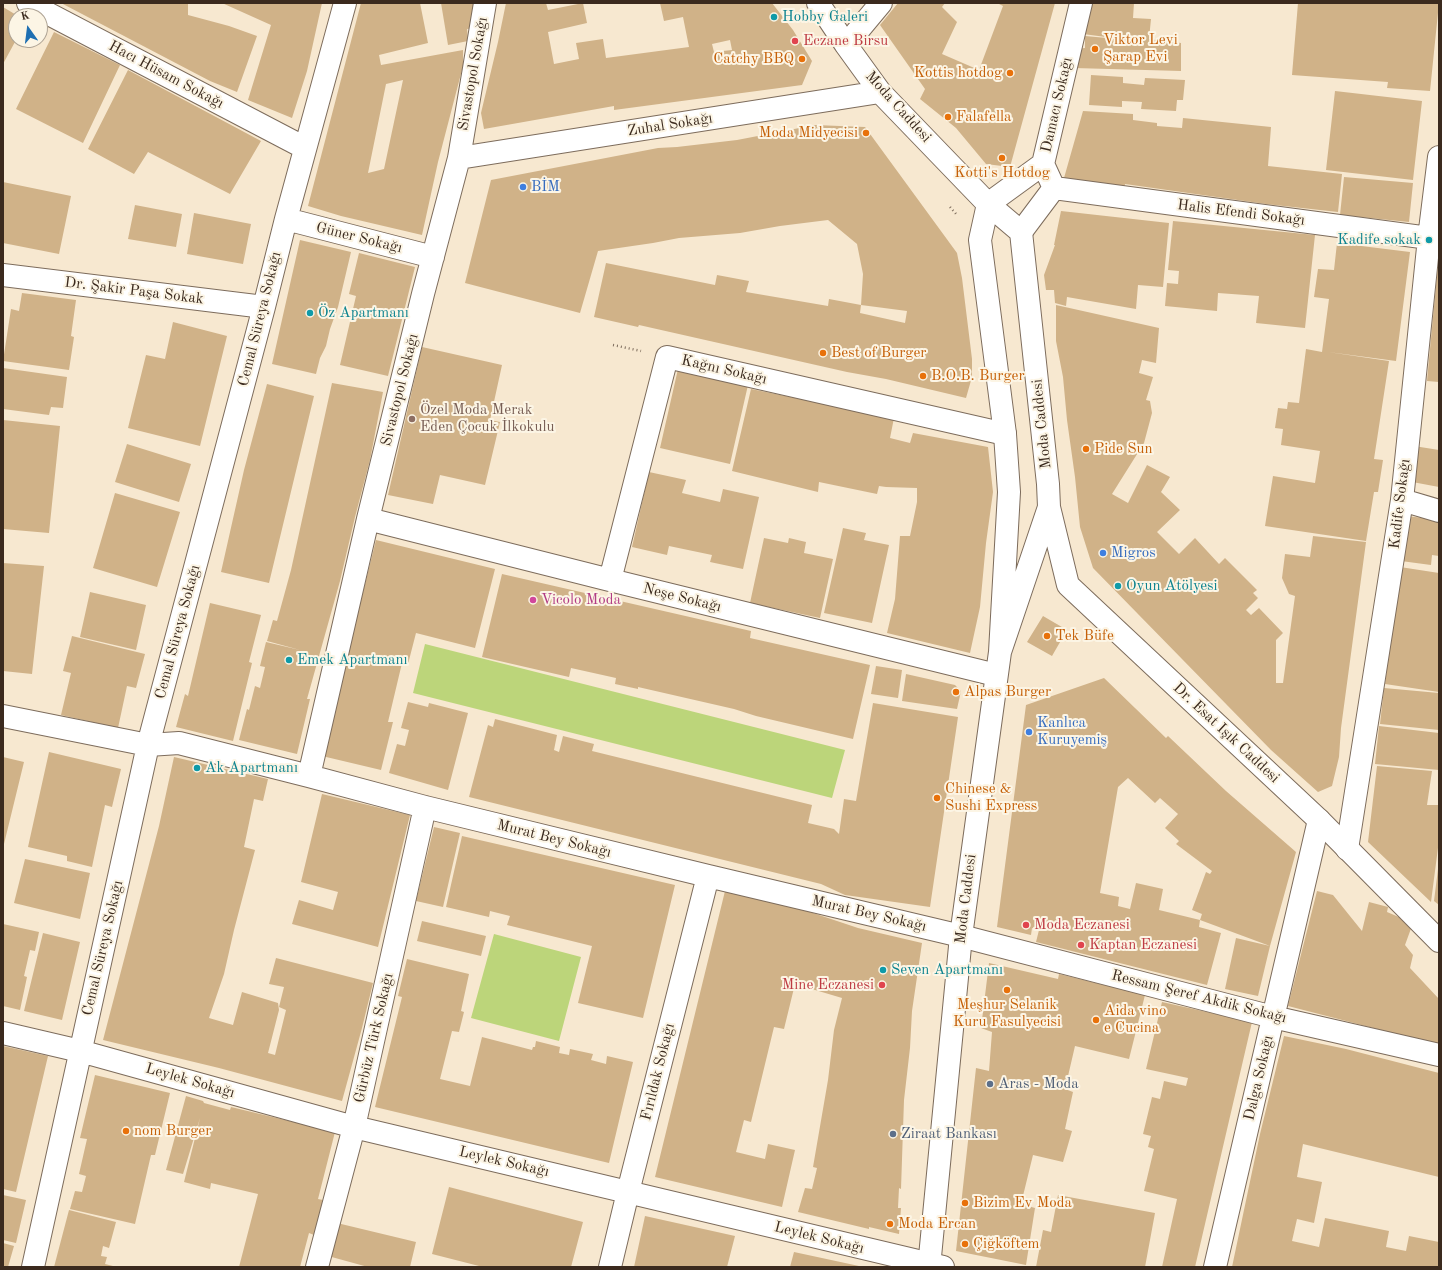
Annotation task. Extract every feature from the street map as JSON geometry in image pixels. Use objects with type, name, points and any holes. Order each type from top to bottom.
[{"type":"street","name":"Hacı Hüsam Sokağı","points":[[28,3],[305,148]]},
{"type":"street","name":"Cemal Süreya Sokağı","points":[[33,1267],[148,745],[286,219],[345,3]]},
{"type":"street","name":"Sivastopol Sokağı","points":[[309,776],[368,519],[459,158],[485,3]]},
{"type":"street","name":"Moda Caddesi","points":[[818,3],[880,92],[988,204],[1021,232],[1048,484],[1049,507],[1000,652]]},
{"type":"street","points":[[846,45],[882,3]]},
{"type":"street","name":"Damacı Sokağı","points":[[988,204],[1043,164],[1080,3]]},
{"type":"street","name":"Zuhal Sokağı","points":[[459,158],[880,92]]},
{"type":"street","name":"Kadife Sokağı","points":[[1347,848],[1402,500],[1428,238],[1439,157]]},
{"type":"street","points":[[1021,232],[1054,188],[1043,164]]},
{"type":"street","name":"Halis Efendi Sokağı","points":[[1054,188],[1428,238]]},
{"type":"street","name":"Moda Caddesi","points":[[934,1266],[961,936],[1000,652],[1009,492],[1005,434],[980,240],[988,204]]},
{"type":"street","name":"Güner Sokağı","points":[[286,219],[433,257]]},
{"type":"street","name":"Dr. Şakir Paşa Sokak","points":[[3,275],[264,307]]},
{"type":"street","name":"Kağnı Sokağı","points":[[610,580],[667,358],[1005,434]]},
{"type":"street","points":[[1402,500],[1439,511]]},
{"type":"street","name":"Dr. Esat Işık Caddesi","points":[[1049,507],[1068,585],[1319,820],[1439,941]]},
{"type":"street","name":"Neşe Sokağı","points":[[368,519],[996,675]]},
{"type":"street","name":"Murat Bey Sokağı","points":[[3,716],[148,745],[179,743],[425,807],[961,936]]},
{"type":"street","name":"Gürbüz Türk Sokağı","points":[[318,1267],[354,1127],[425,807]]},
{"type":"street","name":"Dalga Sokağı","points":[[1215,1267],[1319,820]]},
{"type":"street","name":"Fırıldak Sokağı","points":[[610,1267],[708,876]]},
{"type":"street","name":"Ressam Şeref Akdik Sokağı","points":[[961,936],[1273,1017],[1439,1055]]},
{"type":"street","name":"Leylek Sokağı","points":[[3,1033],[80,1051],[354,1127],[934,1266]]},
{"type":"path","points":[[948,204],[958,216]]},
{"type":"green space","points":[[425,644],[845,750],[832,798],[413,693]]},
{"type":"green space","points":[[494,934],[581,957],[559,1041],[471,1018]]},
{"type":"building","points":[[61,3],[188,3],[188,15],[229,26],[257,36],[237,92],[210,81]]},
{"type":"building","points":[[222,3],[322,3],[307,71],[292,118],[248,100],[271,25]]},
{"type":"building","points":[[361,3],[420,3],[428,43],[379,55],[381,65],[463,50],[463,66],[438,162],[422,235],[341,216],[308,206]],"holes":[[[403,80],[384,169],[368,173],[386,84]]]},
{"type":"building","points":[[441,3],[480,3],[476,28],[467,29],[468,41],[448,45]]},
{"type":"building","points":[[506,3],[546,3],[548,10],[583,3],[587,23],[548,32],[554,64],[579,59],[576,43],[603,39],[606,58],[689,47],[683,17],[664,21],[660,3],[772,3],[793,30],[812,61],[802,85],[614,110],[614,106],[484,129],[481,113]],"holes":[[[730,40],[732,50],[714,52],[712,44]]]},
{"type":"building","points":[[898,3],[945,3],[942,7],[957,22],[942,54],[979,70],[1003,6],[997,3],[1055,3],[1010,167],[986,164],[956,128],[920,99],[925,89],[880,25]]},
{"type":"building","points":[[1089,3],[1134,3],[1133,18],[1151,19],[1149,39],[1181,43],[1181,71],[1074,68],[1074,49],[1085,48],[1085,36],[1129,40],[1083,34]]},
{"type":"building","points":[[1298,3],[1439,3],[1430,91],[1387,88],[1388,82],[1292,75]]},
{"type":"building","points":[[3,7],[8,10],[8,48],[12,48],[3,64]]},
{"type":"building","points":[[54,32],[120,65],[83,143],[16,109],[46,48],[48,48],[48,44]]},
{"type":"building","points":[[128,70],[261,141],[230,194],[148,152],[134,174],[88,149]]},
{"type":"building","points":[[1091,75],[1123,77],[1123,83],[1144,85],[1145,78],[1185,80],[1183,100],[1177,100],[1176,111],[1141,109],[1142,102],[1122,101],[1122,107],[1089,105]]},
{"type":"building","points":[[1335,91],[1422,101],[1413,180],[1326,170]]},
{"type":"building","points":[[1083,111],[1133,114],[1133,120],[1157,123],[1157,126],[1182,128],[1183,118],[1271,127],[1268,166],[1342,174],[1338,212],[1266,204],[1125,184],[1124,189],[1064,178]]},
{"type":"building","points":[[815,125],[865,127],[957,253],[962,278],[972,359],[972,377],[966,398],[639,325],[638,327],[594,317],[606,263],[715,285],[717,275],[749,281],[746,292],[828,306],[829,299],[861,305],[863,274],[857,244],[828,220],[740,233],[679,238],[598,251],[580,313],[465,283],[491,180],[658,148],[737,140]],"holes":[[[861,305],[907,311],[905,323],[860,313]]]},
{"type":"building","points":[[1344,177],[1413,183],[1409,222],[1340,215]]},
{"type":"building","points":[[3,182],[71,196],[59,254],[3,243]]},
{"type":"building","points":[[135,205],[182,214],[176,247],[128,239]]},
{"type":"building","points":[[1061,211],[1169,223],[1163,287],[1138,285],[1136,309],[1067,297],[1066,306],[1055,303],[1054,290],[1046,290],[1044,275],[1055,245]]},
{"type":"building","points":[[194,213],[251,224],[243,264],[187,254]]},
{"type":"building","points":[[1173,221],[1315,235],[1305,328],[1256,323],[1259,296],[1218,293],[1217,311],[1165,306],[1167,283],[1178,284],[1179,271],[1168,270]]},
{"type":"building","points":[[300,240],[351,252],[338,307],[316,374],[272,364]]},
{"type":"building","points":[[1337,243],[1410,252],[1396,361],[1328,352],[1389,361],[1374,459],[1383,460],[1378,492],[1374,492],[1366,541],[1265,526],[1273,476],[1315,483],[1320,451],[1281,445],[1283,429],[1275,428],[1278,408],[1287,409],[1288,402],[1299,403],[1306,349],[1322,352],[1329,299],[1314,297],[1318,269],[1334,270]]},
{"type":"building","points":[[359,253],[415,267],[388,376],[340,365],[356,296],[349,294]]},
{"type":"building","points":[[1438,264],[1439,265],[1439,382],[1427,381]]},
{"type":"building","points":[[22,293],[76,300],[71,336],[74,337],[69,370],[3,361],[11,309],[19,311]]},
{"type":"building","points":[[1056,305],[1159,328],[1156,363],[1142,360],[1139,373],[1153,377],[1146,400],[1150,401],[1152,413],[1144,443],[1112,494],[1128,503],[1147,465],[1170,477],[1161,492],[1180,510],[1157,532],[1179,554],[1195,538],[1219,564],[1225,558],[1257,590],[1253,593],[1258,598],[1246,610],[1251,615],[1259,608],[1283,633],[1276,640],[1276,683],[1283,683],[1295,596],[1289,594],[1282,578],[1285,554],[1310,557],[1313,536],[1366,542],[1341,728],[1339,757],[1332,786],[1318,792],[1271,750],[1093,568],[1080,527],[1063,377],[1056,341]]},
{"type":"building","points":[[173,322],[227,336],[200,446],[128,428],[146,355],[165,359]]},
{"type":"building","points":[[422,347],[502,365],[490,420],[500,422],[485,485],[440,475],[433,504],[388,495]]},
{"type":"building","points":[[3,368],[67,377],[63,408],[51,407],[49,415],[3,409]]},
{"type":"building","points":[[678,369],[748,385],[730,464],[660,448]]},
{"type":"building","points":[[332,383],[383,392],[370,460],[340,581],[307,699],[310,699],[297,754],[239,740],[255,686],[260,688],[265,667],[260,666],[266,642],[300,650],[267,641],[273,620],[277,621],[291,570]]},
{"type":"building","points":[[267,384],[314,396],[269,583],[221,572],[244,470]]},
{"type":"building","points":[[751,389],[894,418],[890,438],[910,443],[913,433],[988,447],[993,492],[986,543],[980,607],[970,653],[887,633],[895,599],[900,536],[910,536],[917,502],[917,488],[879,486],[877,494],[819,482],[818,492],[732,471]]},
{"type":"building","points":[[3,420],[60,426],[49,533],[3,529]]},
{"type":"building","points":[[127,444],[191,464],[179,502],[115,482]]},
{"type":"building","points":[[1414,446],[1439,450],[1439,487],[1407,481]]},
{"type":"building","points":[[649,472],[686,480],[682,493],[720,502],[723,489],[759,497],[743,569],[710,562],[712,555],[669,546],[667,555],[632,547]]},
{"type":"building","points":[[115,493],[180,512],[157,587],[93,568]]},
{"type":"building","points":[[1407,516],[1439,520],[1439,556],[1432,555],[1431,565],[1401,561]]},
{"type":"building","points":[[843,528],[866,533],[864,540],[889,545],[872,623],[824,613]]},
{"type":"building","points":[[764,538],[788,543],[789,538],[806,542],[804,553],[833,559],[820,618],[750,603]]},
{"type":"building","points":[[376,540],[495,569],[475,648],[416,633],[408,664],[402,663],[388,722],[393,722],[381,770],[322,756]]},
{"type":"building","points":[[3,563],[44,566],[32,674],[3,671]]},
{"type":"building","points":[[1400,567],[1439,573],[1439,692],[1385,684]]},
{"type":"building","points":[[502,574],[751,631],[750,638],[870,665],[853,739],[756,716],[734,709],[638,687],[638,689],[615,684],[616,678],[571,668],[569,677],[482,657]]},
{"type":"building","points":[[90,592],[146,605],[136,650],[80,637]]},
{"type":"building","points":[[210,603],[261,615],[249,662],[252,663],[233,741],[176,727],[185,694],[188,696]]},
{"type":"building","name":"Tek Büfe","points":[[1043,616],[1067,630],[1052,656],[1027,642]]},
{"type":"building","points":[[72,636],[145,654],[136,688],[127,686],[118,728],[61,715],[71,673],[63,671]]},
{"type":"building","points":[[876,666],[902,670],[898,698],[871,694]]},
{"type":"building","points":[[906,674],[955,685],[961,691],[957,709],[902,701]]},
{"type":"building","points":[[1104,678],[1166,738],[1168,736],[1226,791],[1296,852],[1270,946],[1200,920],[1199,927],[1221,933],[1207,985],[1036,942],[1039,930],[1032,928],[1031,935],[997,927],[1026,705]],"holes":[[[1128,778],[1155,803],[1160,798],[1178,814],[1165,828],[1179,841],[1176,844],[1212,871],[1210,874],[1206,872],[1192,910],[1202,914],[1200,920],[1159,910],[1163,889],[1136,883],[1130,909],[1118,906],[1119,897],[1100,893],[1118,787]]]},
{"type":"building","points":[[1384,688],[1439,693],[1439,730],[1380,724]]},
{"type":"building","points":[[408,702],[428,707],[429,703],[468,713],[448,790],[389,773],[397,744],[405,746],[409,730],[401,728]]},
{"type":"building","points":[[873,703],[958,717],[930,907],[845,895],[821,884],[469,797],[488,725],[493,727],[495,719],[557,735],[554,750],[559,752],[563,736],[594,744],[592,751],[812,805],[808,823],[834,829],[839,834],[844,799],[856,801]]},
{"type":"building","points":[[1379,726],[1439,733],[1439,770],[1375,764]]},
{"type":"building","points":[[49,752],[121,769],[112,807],[105,805],[92,867],[67,861],[67,856],[28,847]]},
{"type":"building","points":[[3,757],[24,762],[4,844],[3,843]]},
{"type":"building","points":[[174,757],[268,779],[263,801],[254,799],[244,847],[255,850],[224,974],[209,1018],[233,1025],[242,992],[278,1003],[279,1010],[268,1053],[275,1055],[286,1010],[279,1007],[284,987],[269,984],[276,958],[373,983],[342,1101],[219,1068],[103,1040],[159,826]]},
{"type":"building","points":[[1377,766],[1432,771],[1427,805],[1439,805],[1439,840],[1431,902],[1368,842]]},
{"type":"building","points":[[322,794],[410,815],[378,947],[292,924],[299,900],[333,910],[338,892],[301,882]]},
{"type":"building","points":[[434,827],[460,833],[443,907],[416,901]]},
{"type":"building","points":[[462,836],[675,885],[643,1018],[578,1003],[592,946],[507,925],[510,916],[490,911],[489,917],[446,907]]},
{"type":"building","points":[[25,859],[90,873],[80,919],[14,903]]},
{"type":"building","points":[[1438,869],[1439,870],[1439,905],[1434,901]]},
{"type":"building","points":[[725,891],[807,911],[858,928],[922,943],[912,1011],[910,1048],[904,1100],[901,1189],[899,1188],[898,1208],[901,1208],[899,1234],[869,1227],[869,1229],[798,1212],[805,1188],[812,1189],[817,1168],[813,1167],[828,1080],[834,1030],[842,998],[795,984],[784,1029],[774,1027],[751,1122],[744,1120],[736,1152],[765,1159],[768,1144],[795,1150],[782,1207],[655,1177]]},
{"type":"building","points":[[1317,891],[1333,895],[1362,931],[1369,902],[1388,907],[1387,912],[1413,923],[1405,945],[1413,955],[1410,968],[1439,999],[1439,1045],[1288,1006]]},
{"type":"building","points":[[422,921],[486,936],[481,956],[417,941]]},
{"type":"building","points":[[3,924],[39,932],[35,951],[30,950],[24,976],[27,977],[20,1010],[3,1006]]},
{"type":"building","points":[[43,933],[80,942],[62,1020],[24,1011]]},
{"type":"building","points":[[1236,938],[1270,946],[1258,996],[1225,989]]},
{"type":"building","points":[[407,959],[469,974],[461,1011],[464,1012],[459,1032],[452,1031],[440,1079],[470,1086],[482,1037],[532,1050],[533,1047],[535,1047],[536,1041],[560,1047],[559,1053],[569,1055],[570,1049],[593,1054],[591,1060],[606,1064],[607,1056],[633,1062],[609,1163],[375,1107],[402,997],[398,996]]},
{"type":"building","points":[[989,963],[1058,979],[1059,974],[1145,995],[1129,1059],[1075,1046],[1065,1089],[1073,1092],[1065,1129],[1072,1131],[1063,1162],[1033,1155],[1021,1204],[1035,1208],[1026,1265],[956,1251],[976,1068],[989,1071],[992,1032],[981,1028]]},
{"type":"building","points":[[1162,1002],[1252,1022],[1195,1267],[1162,1267],[1177,1199],[1144,1191],[1154,1149],[1148,1147],[1151,1136],[1143,1134],[1152,1097],[1160,1099],[1164,1081],[1186,1086],[1188,1078],[1146,1069]]},
{"type":"building","points":[[1284,1036],[1346,1049],[1439,1073],[1439,1177],[1303,1144],[1297,1177],[1322,1182],[1314,1223],[1297,1219],[1292,1241],[1319,1247],[1325,1218],[1389,1231],[1386,1247],[1406,1251],[1409,1236],[1439,1242],[1439,1267],[1232,1267],[1260,1134]]},
{"type":"building","points":[[3,1046],[48,1056],[16,1192],[3,1189]]},
{"type":"building","points":[[95,1075],[170,1093],[155,1155],[151,1155],[135,1224],[70,1209],[75,1191],[82,1192],[86,1176],[79,1174],[87,1139],[80,1138]]},
{"type":"building","points":[[186,1096],[203,1101],[204,1103],[230,1110],[231,1107],[335,1132],[318,1199],[323,1200],[314,1235],[309,1233],[300,1267],[239,1267],[258,1194],[211,1183],[210,1189],[184,1182],[200,1118],[183,1174],[166,1170]]},
{"type":"building","points":[[449,1187],[583,1222],[571,1267],[483,1267],[432,1254]]},
{"type":"building","points":[[3,1195],[26,1200],[16,1243],[3,1240]]},
{"type":"building","points":[[1058,1195],[1155,1213],[1145,1267],[1036,1267],[1043,1230],[1051,1232]]},
{"type":"building","points":[[69,1210],[116,1222],[109,1248],[103,1246],[101,1256],[107,1257],[105,1264],[117,1267],[54,1267]]},
{"type":"building","points":[[645,1216],[735,1236],[727,1267],[634,1267]]},
{"type":"building","points":[[337,1223],[416,1242],[410,1267],[368,1267],[328,1256]]},
{"type":"building","points":[[3,1243],[14,1246],[8,1267],[3,1267]]},
{"type":"building","points":[[794,1252],[859,1266],[859,1267],[790,1267]]},
{"type":"place","name":"Hobby Galeri","points":[[774,17]]},
{"type":"place","name":"Eczane Birsu","points":[[795,41]]},
{"type":"place","name":"Viktor Levi Şarap Evi","points":[[1095,49]]},
{"type":"place","name":"Catchy BBQ","points":[[802,59]]},
{"type":"place","name":"Kottis hotdog","points":[[1010,73]]},
{"type":"place","name":"Falafella","points":[[948,117]]},
{"type":"place","name":"Moda Midyecisi","points":[[866,133]]},
{"type":"place","name":"Kotti's Hotdog","points":[[1002,158]]},
{"type":"place","name":"BİM","points":[[523,187]]},
{"type":"place","name":"Kadife sokak","points":[[1429,240]]},
{"type":"place","name":"Öz Apartmanı","points":[[310,313]]},
{"type":"place","name":"Best of Burger","points":[[823,353]]},
{"type":"place","name":"B.O.B. Burger","points":[[923,376]]},
{"type":"place","name":"Özel Moda Merak Eden Çocuk İlkokulu","points":[[412,419]]},
{"type":"place","name":"Pide Sun","points":[[1086,449]]},
{"type":"place","name":"Migros","points":[[1103,553]]},
{"type":"place","name":"Oyun Atölyesi","points":[[1118,586]]},
{"type":"place","name":"Vicolo Moda","points":[[533,600]]},
{"type":"place","name":"Tek Büfe","points":[[1047,636]]},
{"type":"place","name":"Emek Apartmanı","points":[[289,660]]},
{"type":"place","name":"Alpas Burger","points":[[956,692]]},
{"type":"place","name":"Kanlıca Kuruyemiş","points":[[1029,732]]},
{"type":"place","name":"Ak Apartmanı","points":[[197,768]]},
{"type":"place","name":"Chinese & Sushi Express","points":[[937,798]]},
{"type":"place","name":"Moda Eczanesi","points":[[1026,925]]},
{"type":"place","name":"Kaptan Eczanesi","points":[[1081,945]]},
{"type":"place","name":"Seven Apartmanı","points":[[883,970]]},
{"type":"place","name":"Mine Eczanesi","points":[[882,985]]},
{"type":"place","name":"Meşhur Selanik Kuru Fasulyecisi","points":[[1007,990]]},
{"type":"place","name":"Aida vino e Cucina","points":[[1096,1020]]},
{"type":"place","name":"Aras - Moda","points":[[990,1084]]},
{"type":"place","name":"nom Burger","points":[[126,1131]]},
{"type":"place","name":"Ziraat Bankası","points":[[893,1134]]},
{"type":"place","name":"Bizim Ev Moda","points":[[965,1203]]},
{"type":"place","name":"Moda Ercan","points":[[890,1224]]},
{"type":"place","name":"Çiğköftem","points":[[965,1244]]}]
